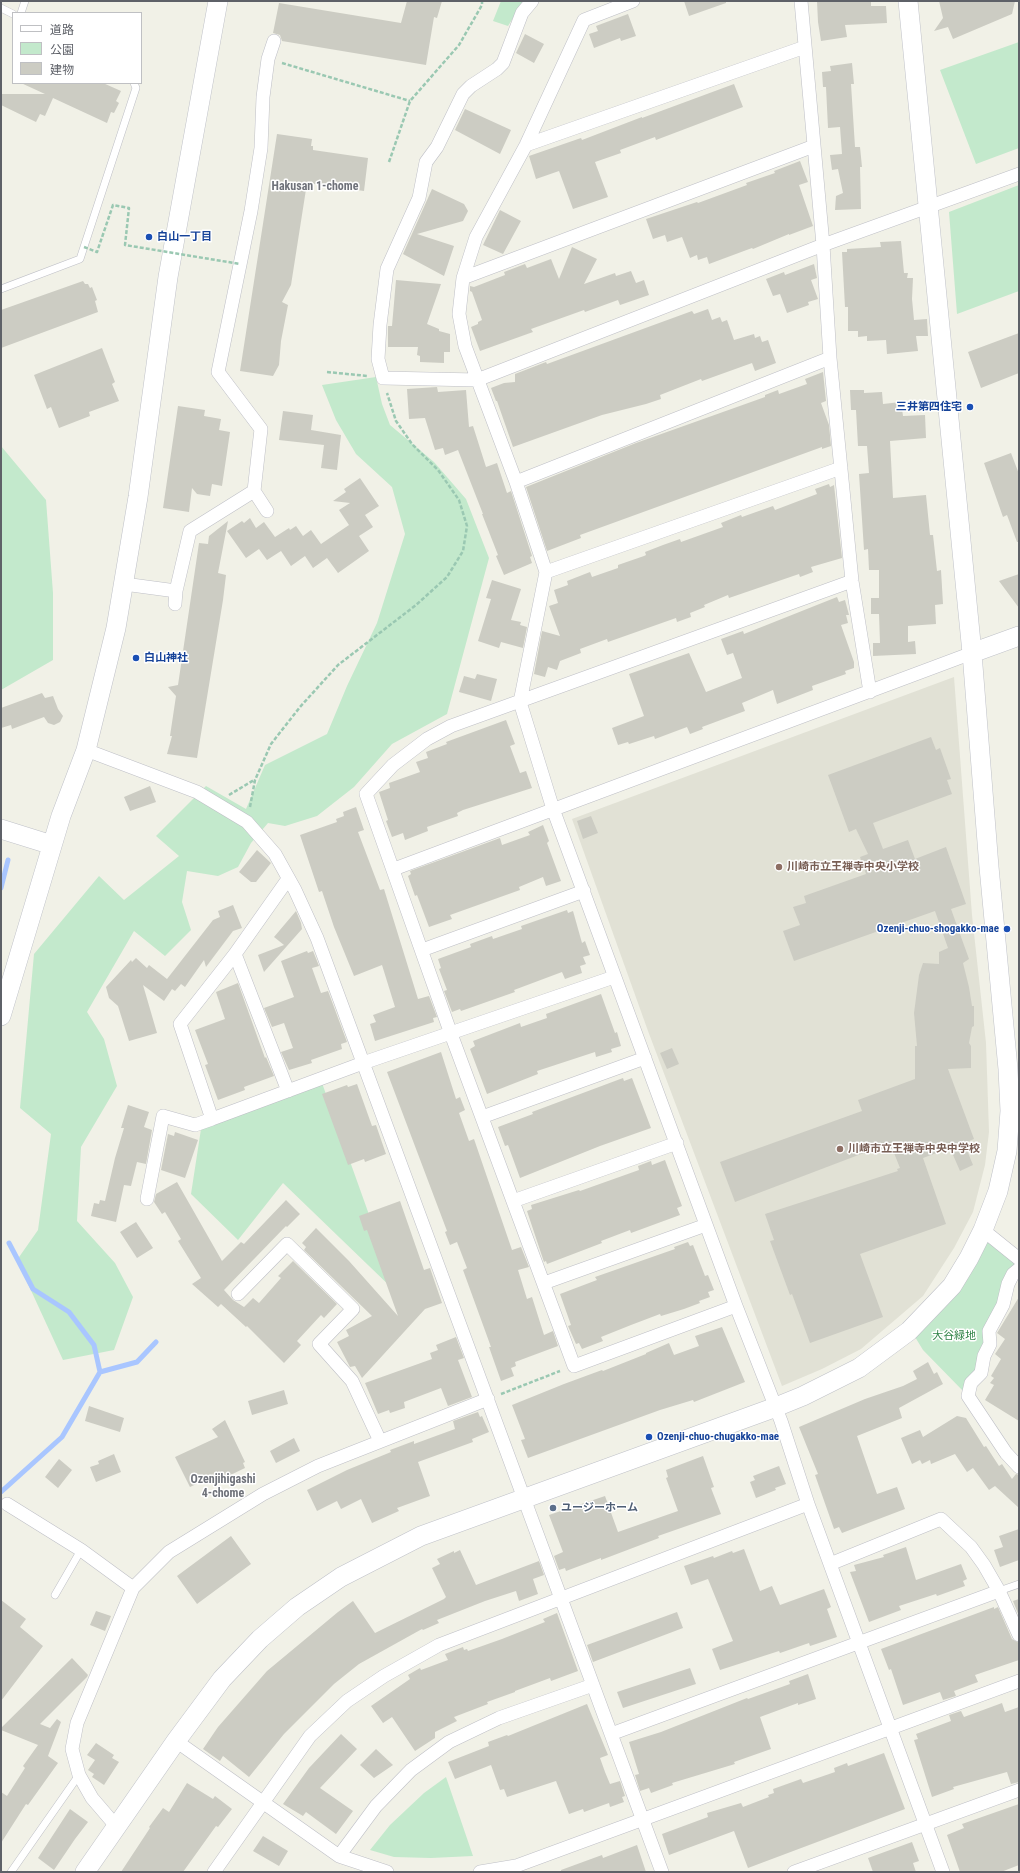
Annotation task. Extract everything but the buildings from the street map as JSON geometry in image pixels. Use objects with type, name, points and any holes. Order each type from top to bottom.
[{"type":"street","points":[[1,1016],[61,816],[86,750],[116,628],[138,497],[172,254],[218,1]]},
{"type":"street","points":[[532,1],[522,13],[503,63],[497,69],[470,86],[463,94],[437,147],[426,162],[419,198],[387,269],[380,325],[378,359],[383,378],[477,380],[823,245],[1019,174]]},
{"type":"street","points":[[634,1],[584,20],[526,145],[476,237],[462,278],[459,314],[465,346],[516,482],[546,572],[520,702],[553,809],[736,1306],[776,1407],[808,1504],[944,1872]]},
{"type":"street","points":[[801,1],[823,245],[830,358],[852,581],[870,692]]},
{"type":"street","points":[[85,1872],[176,1741],[222,1679],[260,1639],[297,1607],[341,1577],[420,1536],[776,1407],[817,1390],[859,1368],[909,1331],[952,1286],[969,1258],[983,1230],[998,1191],[1007,1151],[1010,1111],[1008,1069],[989,867],[972,653],[908,1]]},
{"type":"street","points":[[267,511],[254,491],[261,429],[218,372],[240,264],[261,148],[263,97],[268,59],[274,41]]},
{"type":"street","points":[[526,145],[805,46]]},
{"type":"street","points":[[462,278],[814,146]]},
{"type":"street","points":[[516,482],[830,358]]},
{"type":"street","points":[[546,572],[841,468]]},
{"type":"street","points":[[124,584],[176,597],[190,531],[254,491]]},
{"type":"street","points":[[736,1306],[574,1366],[451,1034],[394,869],[366,794],[393,765],[427,739],[451,726],[852,581]]},
{"type":"street","points":[[394,869],[1019,636]]},
{"type":"street","points":[[86,750],[197,792],[217,802],[247,822],[275,854],[288,879],[317,938],[662,1872]]},
{"type":"street","points":[[1,829],[52,845]]},
{"type":"street","points":[[212,1119],[180,1024],[235,954],[288,879]]},
{"type":"street","points":[[422,950],[584,891]]},
{"type":"street","points":[[235,954],[288,1091]]},
{"type":"street","points":[[147,1199],[163,1116],[195,1125],[363,1063],[614,977]]},
{"type":"street","points":[[482,1117],[645,1058]]},
{"type":"street","points":[[513,1201],[677,1143]]},
{"type":"street","points":[[544,1283],[706,1225]]},
{"type":"street","points":[[983,1230],[1019,1259]]},
{"type":"street","points":[[238,1294],[287,1244],[353,1309],[319,1344],[352,1381],[380,1441]]},
{"type":"street","points":[[1019,1269],[1013,1274],[1008,1284],[1003,1305],[989,1331],[990,1344],[984,1356],[981,1373],[971,1383],[968,1396],[1006,1453],[1019,1467]]},
{"type":"street","points":[[116,1826],[92,1798],[79,1775],[72,1749],[77,1723],[133,1588],[169,1552],[263,1494],[318,1466],[488,1399]]},
{"type":"street","points":[[214,1872],[261,1803],[310,1736],[347,1701],[384,1676],[439,1645],[808,1504]]},
{"type":"street","points":[[4,1508],[81,1550],[133,1588]]},
{"type":"street","points":[[830,1564],[941,1519],[971,1547],[999,1591],[1019,1634]]},
{"type":"street","points":[[611,1734],[999,1591]]},
{"type":"street","points":[[480,1872],[516,1866],[1019,1681]]},
{"type":"street","points":[[339,1856],[376,1806],[411,1770],[450,1742],[499,1718],[593,1685]]},
{"type":"street","points":[[176,1741],[261,1803],[339,1856],[387,1872]]},
{"type":"street","points":[[794,1872],[1019,1790]]},
{"type":"lane","points":[[21,12],[25,1]]},
{"type":"lane","points":[[1,8],[12,14]]},
{"type":"lane","points":[[1,289],[80,258],[136,88],[134,84]]},
{"type":"lane","points":[[54,1596],[81,1550]]},
{"type":"lane","points":[[999,1591],[1019,1584]]},
{"type":"lane","points":[[11,1872],[79,1775]]},
{"type":"path","points":[[389,162],[410,101],[459,45],[482,4],[482,1]]},
{"type":"path","points":[[268,59],[410,101]]},
{"type":"path","points":[[84,247],[97,252],[113,205],[129,208],[125,245],[240,264]]},
{"type":"path","points":[[247,822],[255,780],[271,744],[300,707],[338,665],[416,605],[447,578],[463,551],[467,526],[459,500],[438,470],[412,444],[396,421],[383,378],[327,372]]},
{"type":"path","points":[[217,802],[255,780]]},
{"type":"path","points":[[488,1399],[574,1366]]},
{"type":"shaded area","points":[[954,677],[972,915],[986,1043],[989,1132],[985,1165],[973,1212],[954,1248],[923,1296],[861,1349],[822,1369],[782,1386],[648,1031],[572,819]]},
{"type":"green space","points":[[501,1],[524,1],[508,26],[493,21]]},
{"type":"green space","points":[[1019,42],[1019,148],[976,164],[940,70]]},
{"type":"green space","points":[[1019,185],[1019,291],[957,314],[949,212]]},
{"type":"green space","points":[[376,377],[382,404],[390,425],[434,462],[466,499],[489,558],[447,714],[392,744],[354,787],[317,816],[285,826],[268,823],[251,843],[238,867],[218,876],[187,871],[182,902],[191,930],[165,956],[134,931],[87,1012],[104,1039],[117,1086],[81,1147],[77,1221],[115,1263],[133,1297],[114,1350],[63,1360],[17,1260],[38,1230],[51,1134],[20,1108],[34,954],[99,876],[124,900],[179,856],[156,836],[206,786],[246,809],[265,765],[327,734],[347,686],[377,623],[405,534],[392,487],[356,454],[336,420],[322,385]]},
{"type":"green space","points":[[1,446],[46,500],[53,593],[53,660],[1,690]]},
{"type":"green space","points":[[322,1083],[397,1293],[283,1183],[238,1240],[191,1194],[201,1129]]},
{"type":"green space","name":"大谷緑地","points":[[984,1234],[1019,1260],[977,1371],[964,1392],[923,1350],[912,1332]]},
{"type":"green space","points":[[446,1777],[473,1856],[431,1858],[394,1857],[370,1850],[390,1825],[424,1793]]},
{"type":"waterway","points":[[1,888],[8,860]]},
{"type":"waterway","points":[[1,1492],[62,1437],[100,1372],[94,1345],[69,1312],[33,1289],[9,1243]]},
{"type":"waterway","points":[[100,1372],[137,1362],[156,1342]]},
{"type":"place","name":"白山一丁目","points":[[149,237]]},
{"type":"place","name":"三井第四住宅","points":[[970,407]]},
{"type":"place","name":"白山神社","points":[[136,658]]},
{"type":"place","name":"川崎市立王禅寺中央小学校","points":[[779,867]]},
{"type":"place","name":"Ozenji-chuo-shogakko-mae","points":[[1007,929]]},
{"type":"place","name":"川崎市立王禅寺中央中学校","points":[[840,1149]]},
{"type":"place","name":"Ozenji-chuo-chugakko-mae","points":[[649,1437]]},
{"type":"place","name":"ユージーホーム","points":[[553,1508]]},
{"type":"district","name":"Hakusan 1-chome","points":[[315,187]]},
{"type":"district","name":"Ozenjihigashi 4-chome","points":[[223,1487]]}]
